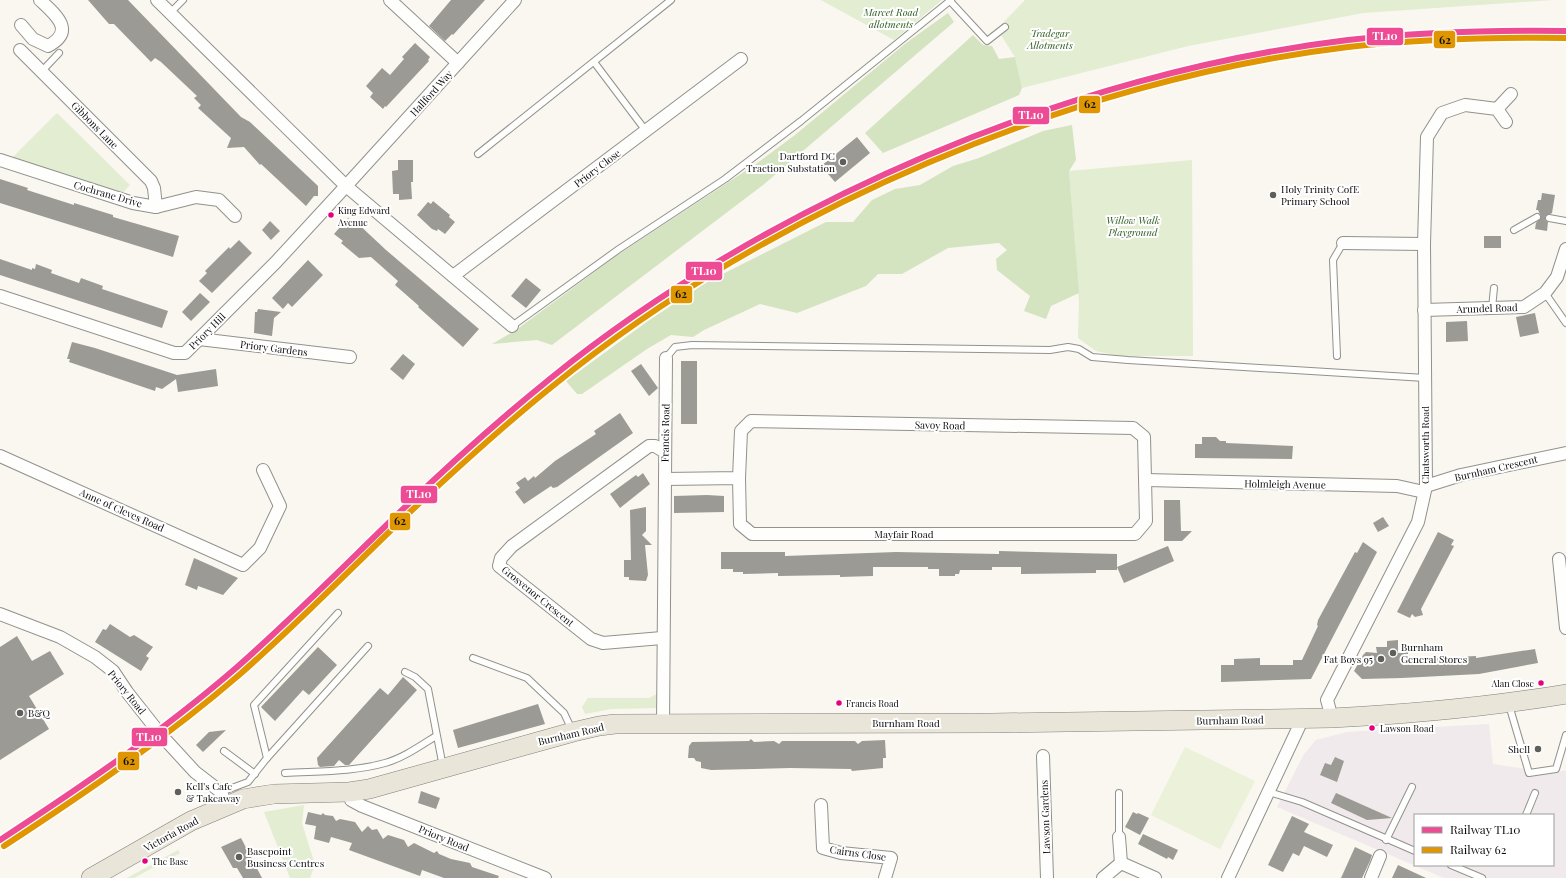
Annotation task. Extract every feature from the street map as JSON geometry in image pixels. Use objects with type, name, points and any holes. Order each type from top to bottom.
[{"type":"main road","name":"Burnham Road","points":[[250,792],[274,794],[349,792],[604,725],[1332,718],[1397,715],[1508,703],[1566,694]]},
{"type":"main road","name":"Victoria Road","points":[[91,878],[191,821],[223,799],[250,792]]},
{"type":"street","points":[[21,25],[33,39],[48,46],[55,42],[61,35],[62,27],[60,20],[40,0]]},
{"type":"street","points":[[157,0],[346,186],[512,326]]},
{"type":"street","points":[[390,0],[458,63]]},
{"type":"street","name":"Hallford Way","points":[[346,186],[515,0]]},
{"type":"street","name":"Gibbons Lane","points":[[20,50],[151,181],[154,188],[156,207]]},
{"type":"street","name":"Priory Close","points":[[453,276],[741,59]]},
{"type":"street","points":[[1506,122],[1497,109],[1511,94]]},
{"type":"street","name":"Chatsworth Road","points":[[1332,718],[1327,700],[1418,522],[1425,489],[1424,244],[1427,137],[1442,113],[1465,105],[1497,109]]},
{"type":"street","name":"Cochrane Drive","points":[[0,160],[133,203],[156,207],[196,198],[218,200],[235,216]]},
{"type":"street","name":"Priory Hill","points":[[0,296],[174,353],[185,353],[276,262],[346,186]]},
{"type":"street","points":[[1343,243],[1424,244]]},
{"type":"street","name":"Arundel Road","points":[[1424,310],[1524,307],[1545,293],[1557,277],[1566,249]]},
{"type":"street","name":"Priory Gardens","points":[[199,339],[350,357]]},
{"type":"street","name":"Francis Road","points":[[662,725],[666,358]]},
{"type":"street","name":"Savoy Road","points":[[739,478],[741,431],[751,421],[1133,428],[1144,437],[1146,480]]},
{"type":"street","name":"Grosvenor Crescent","points":[[662,638],[603,643],[591,639],[499,566],[501,558],[512,546],[649,446],[655,446],[665,452]]},
{"type":"street","name":"Burnham Crescent","points":[[1425,489],[1460,475],[1566,453]]},
{"type":"street","name":"Anne of Cleves Road","points":[[0,456],[243,565],[260,548],[280,506],[263,470]]},
{"type":"street","points":[[665,479],[739,478]]},
{"type":"street","name":"Mayfair Road","points":[[739,478],[740,524],[752,534],[1135,534],[1146,521],[1146,480]]},
{"type":"street","name":"Holmleigh Avenue","points":[[1146,480],[1397,486],[1425,489]]},
{"type":"street","points":[[1559,559],[1566,628]]},
{"type":"street","name":"Priory Road","points":[[0,614],[60,637],[94,657],[113,671],[161,735],[195,772],[223,799]]},
{"type":"street","points":[[1228,878],[1303,718]]},
{"type":"street","name":"Lawson Gardens","points":[[1043,756],[1047,878]]},
{"type":"street","name":"Priory Road","points":[[349,792],[351,800],[362,806],[545,878]]},
{"type":"street","name":"Cairns Close","points":[[821,805],[823,848],[841,853],[891,858],[885,878]]},
{"type":"street","points":[[1119,837],[1121,863]]},
{"type":"street","points":[[1371,878],[1380,856]]},
{"type":"street","points":[[1103,878],[1121,863]]},
{"type":"street","points":[[1121,863],[1155,878]]},
{"type":"lane","points":[[170,13],[183,0]]},
{"type":"lane","points":[[478,154],[671,0]]},
{"type":"lane","points":[[512,326],[619,249],[725,179],[801,121],[950,0],[987,40],[1005,27]]},
{"type":"lane","points":[[42,71],[59,53]]},
{"type":"lane","points":[[594,62],[646,131]]},
{"type":"lane","points":[[1514,230],[1537,217]]},
{"type":"lane","points":[[1549,218],[1566,221]]},
{"type":"lane","points":[[1337,356],[1333,260],[1343,243]]},
{"type":"lane","points":[[1492,309],[1494,288]]},
{"type":"lane","points":[[1545,293],[1566,323]]},
{"type":"lane","points":[[666,358],[675,347],[692,345],[1042,350],[1068,347],[1079,349],[1092,357],[1121,360],[1337,374],[1425,378]]},
{"type":"lane","points":[[267,758],[254,705],[338,613]]},
{"type":"lane","points":[[250,792],[254,774],[368,646]]},
{"type":"lane","points":[[473,658],[527,678],[564,713],[573,732]]},
{"type":"lane","points":[[405,672],[415,677],[428,689],[443,768]]},
{"type":"lane","points":[[1508,703],[1528,773],[1556,769],[1566,735]]},
{"type":"lane","points":[[285,773],[355,768],[386,763],[415,750],[436,736]]},
{"type":"lane","points":[[224,751],[254,774]]},
{"type":"lane","points":[[1386,840],[1412,787]]},
{"type":"lane","points":[[1269,792],[1302,802],[1386,840],[1414,851]]},
{"type":"lane","points":[[1119,793],[1119,837]]},
{"type":"lane","points":[[1526,814],[1535,793]]},
{"type":"lane","points":[[1460,867],[1482,878]]},
{"type":"shaded area","points":[[1489,724],[1493,764],[1553,773],[1566,770],[1566,878],[1444,878],[1416,866],[1554,866],[1554,814],[1414,814],[1414,865],[1277,807],[1304,754],[1316,740],[1347,732]]},
{"type":"green space","name":"Marcet Road allotments","points":[[821,0],[942,0],[894,40]]},
{"type":"green space","name":"Tradegar Allotments","points":[[1025,0],[1552,0],[1363,13],[1188,46],[1022,88],[1015,57],[997,29]]},
{"type":"green space","points":[[948,13],[954,22],[763,185],[552,345],[537,340],[492,344],[516,330],[616,256],[756,164],[795,135],[906,43]]},
{"type":"green space","points":[[973,35],[983,45],[992,46],[999,59],[1015,57],[1022,88],[1019,95],[883,153],[865,133]]},
{"type":"green space","points":[[57,113],[130,185],[120,196],[11,159]]},
{"type":"green space","points":[[1072,125],[1076,160],[1069,171],[1079,293],[1051,306],[1046,319],[1024,311],[1030,296],[997,270],[996,259],[1007,250],[999,243],[948,248],[902,274],[878,274],[866,286],[797,313],[760,304],[704,330],[693,337],[671,335],[647,349],[582,394],[577,394],[566,381],[648,321],[707,282],[826,222],[853,222],[872,200],[895,189],[920,185],[953,166],[979,158],[1043,131]]},
{"type":"green space","name":"Willow Walk Playground","points":[[1192,160],[1193,356],[1118,356],[1096,351],[1078,338],[1079,302],[1069,171]]},
{"type":"green space","points":[[659,693],[657,708],[611,709],[585,714],[582,707],[588,698],[649,698]]},
{"type":"green space","points":[[1185,747],[1255,781],[1220,849],[1151,815]]},
{"type":"green space","points":[[304,805],[302,823],[315,865],[310,878],[290,878],[264,812]]},
{"type":"green space","points":[[178,850],[180,853],[134,878],[127,878]]},
{"type":"building","points":[[88,0],[128,0],[241,117],[250,122],[318,186],[318,196],[314,196],[306,206],[261,164],[260,165],[244,147],[227,148],[231,138],[198,108],[201,105],[194,98],[197,96],[161,62],[155,58],[151,62],[114,24],[109,24]]},
{"type":"building","points":[[451,0],[485,0],[453,35],[452,34],[445,41],[429,26]]},
{"type":"building","points":[[415,43],[430,57],[428,60],[429,61],[383,109],[370,97],[373,93],[366,86],[382,68],[390,75],[404,59],[402,57]]},
{"type":"building","name":"Dartford DC Traction Substation","points":[[857,137],[870,153],[835,182],[821,166]]},
{"type":"building","points":[[398,160],[413,160],[413,182],[411,182],[412,199],[399,200],[399,194],[393,194],[392,171],[398,170]]},
{"type":"building","points":[[0,179],[28,188],[27,190],[74,205],[74,203],[113,215],[113,217],[179,236],[173,257],[0,203]]},
{"type":"building","points":[[1542,193],[1555,195],[1552,213],[1545,217],[1545,220],[1548,222],[1547,231],[1535,229],[1536,223],[1541,217],[1538,210],[1536,210],[1538,200],[1541,200]]},
{"type":"building","points":[[433,201],[450,215],[449,217],[455,222],[445,234],[438,229],[437,231],[432,229],[417,215],[428,202],[431,204]]},
{"type":"building","points":[[348,218],[352,221],[354,220],[386,250],[479,329],[463,347],[395,285],[398,281],[371,257],[359,258],[341,243],[343,241],[334,234]]},
{"type":"building","points":[[270,221],[280,231],[271,240],[262,230]]},
{"type":"building","points":[[1484,236],[1501,236],[1501,248],[1484,248]]},
{"type":"building","points":[[239,240],[252,253],[212,293],[199,281],[207,273],[205,271],[229,247],[230,249]]},
{"type":"building","points":[[0,259],[32,270],[32,268],[35,269],[36,264],[52,270],[51,273],[79,283],[81,278],[103,286],[102,289],[168,311],[162,328],[0,275]]},
{"type":"building","points":[[308,260],[323,275],[292,307],[288,303],[283,309],[272,298]]},
{"type":"building","points":[[526,278],[541,290],[526,308],[511,296]]},
{"type":"building","points":[[200,293],[210,302],[191,321],[182,312]]},
{"type":"building","points":[[258,309],[281,312],[274,318],[272,336],[254,333],[255,312],[257,312]]},
{"type":"building","points":[[1535,313],[1539,333],[1520,337],[1516,317]]},
{"type":"building","points":[[1467,321],[1468,341],[1446,342],[1446,322]]},
{"type":"building","points":[[72,342],[177,375],[216,369],[218,386],[178,392],[176,379],[162,389],[156,387],[155,391],[69,362],[70,359],[67,359]]},
{"type":"building","points":[[403,354],[415,364],[403,380],[390,369]]},
{"type":"building","points":[[681,361],[697,361],[697,424],[681,424]]},
{"type":"building","points":[[641,364],[658,388],[649,396],[631,371]]},
{"type":"building","points":[[620,413],[633,433],[557,487],[553,488],[551,486],[524,504],[515,492],[520,488],[516,483],[525,477],[528,481],[534,476],[535,478],[555,461],[596,434],[594,431]]},
{"type":"building","points":[[1202,437],[1216,437],[1220,441],[1226,441],[1226,443],[1293,446],[1292,459],[1195,458],[1195,444],[1202,444]]},
{"type":"building","points":[[643,473],[650,484],[620,508],[610,494],[636,475],[638,477]]},
{"type":"building","points":[[674,496],[724,496],[724,512],[674,513]]},
{"type":"building","points":[[1164,500],[1180,500],[1181,531],[1192,531],[1182,541],[1164,541]]},
{"type":"building","points":[[646,507],[646,531],[642,535],[652,545],[645,545],[648,575],[646,581],[629,580],[629,577],[624,577],[624,560],[631,560],[630,510]]},
{"type":"building","points":[[1383,517],[1389,526],[1378,532],[1373,523]]},
{"type":"building","points":[[1438,532],[1454,540],[1451,545],[1454,546],[1421,609],[1423,615],[1415,617],[1412,614],[1410,618],[1397,612]]},
{"type":"building","points":[[1363,542],[1377,552],[1311,679],[1221,682],[1221,665],[1234,665],[1234,659],[1260,658],[1260,665],[1293,665],[1293,660],[1302,660],[1318,626],[1318,620],[1355,552],[1357,553]]},
{"type":"building","points":[[1168,546],[1174,561],[1124,583],[1117,567]]},
{"type":"building","points":[[999,551],[1117,554],[1117,570],[1096,570],[1096,573],[1021,574],[1021,567],[992,567],[992,570],[960,570],[959,574],[955,574],[955,576],[939,576],[939,569],[928,569],[928,567],[873,567],[873,576],[840,577],[840,575],[778,576],[778,573],[743,574],[743,572],[733,572],[733,569],[721,569],[721,552],[785,552],[785,556],[896,552],[999,554]]},
{"type":"building","points":[[194,558],[238,578],[223,595],[198,586],[197,590],[185,585]]},
{"type":"building","points":[[110,624],[130,637],[134,635],[153,647],[146,656],[149,658],[141,671],[95,642],[103,629],[106,630]]},
{"type":"building","name":"B&Q","points":[[17,636],[32,661],[50,651],[64,674],[29,696],[49,729],[0,760],[0,647]]},
{"type":"building","points":[[1398,640],[1398,653],[1408,652],[1408,657],[1413,657],[1413,659],[1476,656],[1476,658],[1535,649],[1538,663],[1479,674],[1402,678],[1362,679],[1354,671],[1366,652],[1377,653],[1376,647],[1387,647],[1387,641]]},
{"type":"building","points":[[318,647],[337,665],[309,695],[303,690],[275,721],[261,707]]},
{"type":"building","points":[[403,677],[417,690],[349,765],[345,765],[339,760],[334,766],[320,767],[318,765],[317,758],[380,688],[388,695]]},
{"type":"building","points":[[538,704],[545,724],[458,748],[453,730]]},
{"type":"building","points":[[226,730],[203,752],[196,745],[209,732]]},
{"type":"building","points":[[751,739],[754,742],[774,741],[779,744],[782,741],[855,741],[858,744],[862,741],[885,740],[886,758],[883,758],[883,768],[852,771],[851,769],[790,768],[711,770],[701,768],[701,762],[696,761],[694,758],[688,758],[689,746],[692,742],[749,741]]},
{"type":"building","points":[[1335,757],[1344,761],[1337,782],[1320,775],[1325,763],[1331,765]]},
{"type":"building","points":[[421,791],[440,798],[436,809],[418,803]]},
{"type":"building","points":[[1336,793],[1392,818],[1367,820],[1331,803]]},
{"type":"building","points":[[308,812],[321,815],[323,813],[325,815],[333,816],[336,821],[340,819],[355,822],[362,832],[368,826],[372,830],[377,829],[383,839],[388,835],[404,840],[408,847],[414,843],[434,853],[437,851],[439,854],[451,859],[470,863],[472,867],[499,876],[498,878],[444,878],[422,870],[420,876],[349,850],[352,843],[331,837],[329,843],[314,839],[316,826],[305,824]]},
{"type":"building","points":[[1133,812],[1149,818],[1140,835],[1125,827]]},
{"type":"building","points":[[1292,816],[1309,824],[1304,832],[1333,845],[1327,857],[1304,846],[1299,856],[1293,853],[1283,872],[1268,865]]},
{"type":"building","points":[[1143,834],[1178,850],[1173,860],[1168,857],[1167,859],[1138,844]]},
{"type":"building","name":"Basepoint Business Centres","points":[[241,838],[262,878],[243,878],[237,868],[233,868],[221,847]]},
{"type":"building","points":[[1355,847],[1372,855],[1370,861],[1362,878],[1341,878]]},
{"type":"building","points":[[1398,865],[1426,878],[1392,878]]},
{"type":"rail line","name":"TL10","points":[[0,840],[121,758],[208,692],[278,630],[456,460],[512,410],[551,378],[636,315],[728,256],[825,203],[927,156],[1031,115],[1137,82],[1243,57],[1348,40],[1402,35],[1484,31],[1566,31]]},
{"type":"rail line","name":"62","points":[[4,846],[65,806],[154,743],[239,675],[283,635],[445,479],[554,385],[639,322],[730,263],[827,210],[928,163],[1032,122],[1138,89],[1243,64],[1348,47],[1403,42],[1484,38],[1566,38]]},
{"type":"place","name":"Dartford DC Traction Substation","points":[[843,162]]},
{"type":"place","name":"Holy Trinity CofE Primary School","points":[[1273,195]]},
{"type":"place","name":"King Edward Avenue","points":[[331,215]]},
{"type":"place","name":"Burnham General Stores","points":[[1393,653]]},
{"type":"place","name":"Fat Boys 95","points":[[1381,659]]},
{"type":"place","name":"Alan Close","points":[[1541,683]]},
{"type":"place","name":"Francis Road","points":[[839,703]]},
{"type":"place","name":"B&Q","points":[[20,713]]},
{"type":"place","name":"Lawson Road","points":[[1372,728]]},
{"type":"place","name":"Shell","points":[[1538,749]]},
{"type":"place","name":"Kell's Cafe & Takeaway","points":[[178,792]]},
{"type":"place","name":"Basepoint Business Centres","points":[[239,857]]},
{"type":"place","name":"The Base","points":[[145,861]]}]
